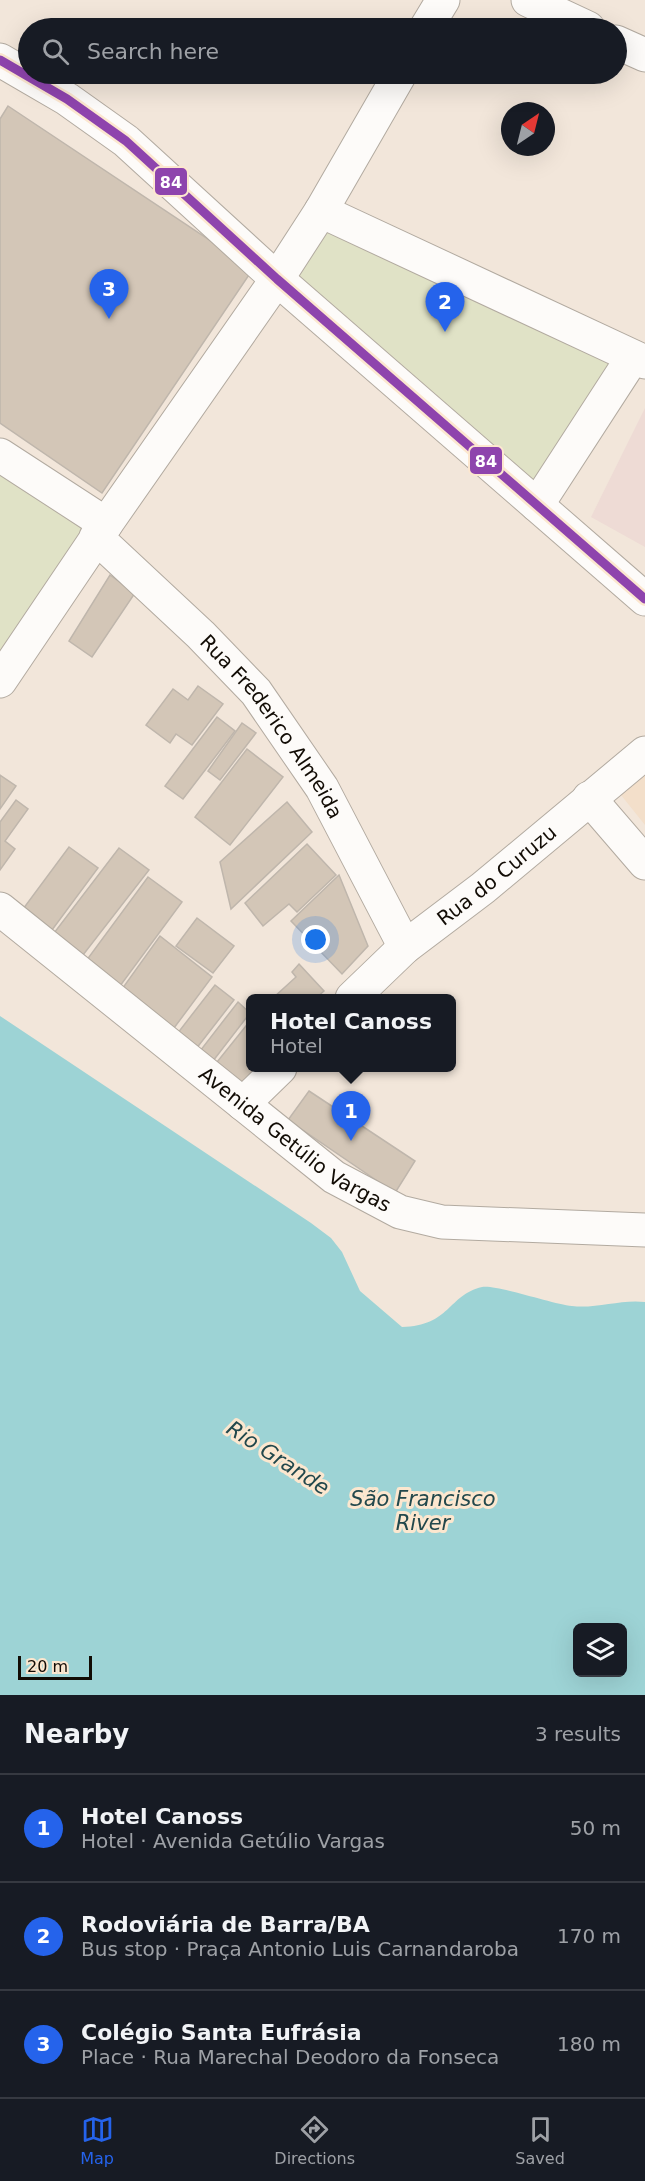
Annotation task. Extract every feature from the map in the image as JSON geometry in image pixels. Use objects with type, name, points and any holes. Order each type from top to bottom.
[{"type":"street","points":[[432,18],[442,0]]},
{"type":"street","points":[[528,0],[567,18]]},
{"type":"street","points":[[627,47],[645,56]]},
{"type":"street","points":[[0,60],[18,70]]},
{"type":"street","points":[[41,84],[67,99],[126,141],[277,279],[645,599]]},
{"type":"street","points":[[1,679],[101,530],[277,279],[321,211],[394,84]]},
{"type":"street","points":[[321,211],[639,360],[537,505]]},
{"type":"street","name":"Rua Frederico Almeida","points":[[0,455],[101,530],[256,692],[322,788],[405,947]]},
{"type":"street","name":"Rua do Curuzu","points":[[357,994],[405,947],[483,888],[645,753]]},
{"type":"street","points":[[589,798],[645,863]]},
{"type":"street","name":"Avenida Getúlio Vargas","points":[[0,909],[334,1177],[400,1212],[442,1222],[645,1230]]},
{"type":"street","points":[[243,1104],[276,1072]]},
{"type":"shaded area","points":[[645,408],[645,547],[591,517]]},
{"type":"shaded area","points":[[645,768],[645,825],[617,790]]},
{"type":"green space","points":[[321,211],[633,357],[537,505],[277,279]]},
{"type":"green space","points":[[0,460],[97,524],[0,668]]},
{"type":"water","name":"São Francisco River","points":[[0,1016],[331,1238],[342,1252],[360,1291],[402,1327],[430,1321],[462,1296],[482,1287],[499,1288],[551,1302],[581,1307],[645,1302],[645,1695],[0,1695]]},
{"type":"building","points":[[8,106],[253,269],[102,493],[0,423],[0,119]]},
{"type":"building","points":[[110,575],[135,593],[92,657],[69,641]]},
{"type":"building","points":[[198,686],[223,704],[192,745],[176,734],[170,743],[146,725],[173,689],[188,700]]},
{"type":"building","points":[[217,717],[235,731],[183,799],[165,786]]},
{"type":"building","points":[[242,723],[256,733],[220,780],[208,771]]},
{"type":"building","points":[[247,749],[283,777],[230,845],[195,817]]},
{"type":"building","points":[[0,775],[16,786],[0,809]]},
{"type":"building","points":[[16,800],[28,809],[5,841],[15,849],[0,870],[0,822]]},
{"type":"building","points":[[287,802],[312,832],[231,909],[220,862]]},
{"type":"building","points":[[307,844],[336,875],[297,912],[289,904],[263,926],[245,903]]},
{"type":"building","points":[[69,847],[98,868],[52,930],[23,909]]},
{"type":"building","points":[[119,848],[149,870],[83,955],[54,933]]},
{"type":"building","points":[[339,875],[368,946],[342,974],[291,921]]},
{"type":"building","points":[[148,877],[182,902],[120,986],[86,961]]},
{"type":"building","points":[[197,918],[234,946],[213,973],[176,946]]},
{"type":"building","points":[[160,936],[212,977],[174,1028],[122,989]]},
{"type":"building","points":[[299,964],[324,991],[321,994],[277,994],[296,977],[292,972]]},
{"type":"building","points":[[215,985],[234,1000],[196,1049],[177,1034]]},
{"type":"building","points":[[238,1002],[246,1009],[246,1018],[213,1061],[200,1051]]},
{"type":"building","points":[[246,1026],[246,1072],[257,1072],[242,1086],[213,1067]]},
{"type":"building","points":[[309,1091],[415,1161],[395,1193],[288,1120]]},
{"type":"transit line","name":"84","points":[[0,60],[18,70]]},
{"type":"transit line","name":"84","points":[[41,84],[67,99],[126,141],[277,279],[645,599]]},
{"type":"place","name":"Colégio Santa Eufrásia","points":[[109,319]]},
{"type":"place","name":"Rodoviária de Barra/BA","points":[[445,332]]},
{"type":"place","name":"Hotel Canoss","points":[[351,1141]]},
{"type":"water label","name":"Rio Grande","points":[[278,1458]]}]
